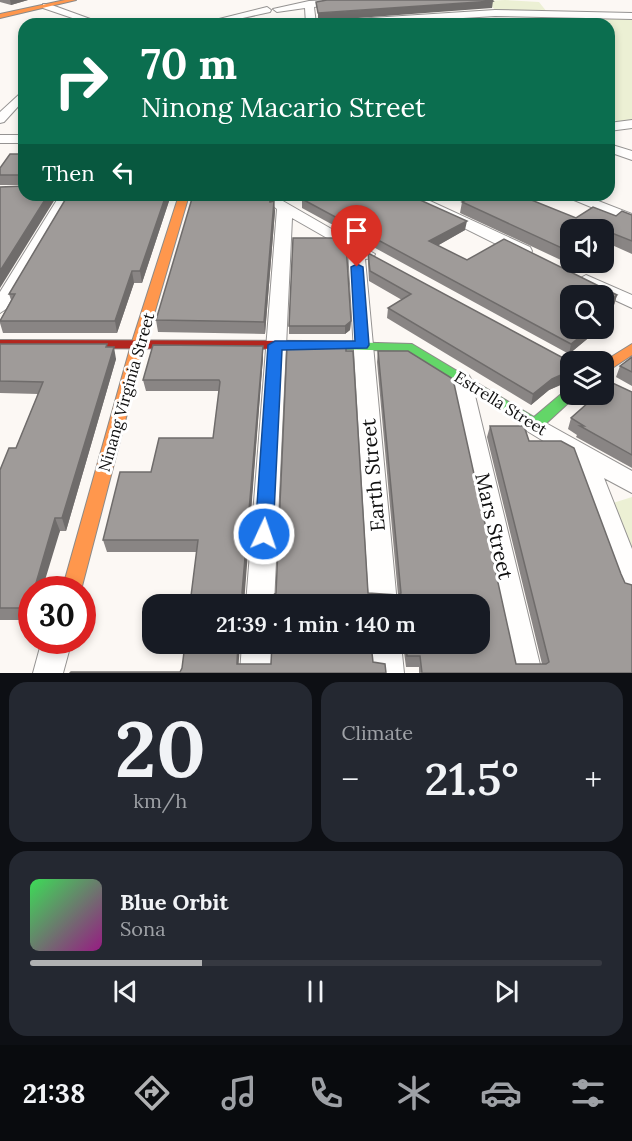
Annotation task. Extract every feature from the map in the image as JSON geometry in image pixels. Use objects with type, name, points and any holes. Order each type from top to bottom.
[{"type":"street","points":[[0,16],[73,0]]},
{"type":"street","points":[[233,18],[272,9],[357,0]]},
{"type":"street","points":[[309,4],[310,18]]},
{"type":"street","points":[[46,6],[81,18]]},
{"type":"street","points":[[477,18],[529,13],[590,12],[632,16]]},
{"type":"street","points":[[529,13],[533,18]]},
{"type":"street","points":[[0,119],[18,100]]},
{"type":"street","points":[[615,123],[632,124]]},
{"type":"street","points":[[0,139],[18,139]]},
{"type":"street","points":[[615,150],[632,156]]},
{"type":"street","points":[[0,307],[63,201]]},
{"type":"street","name":"Ninang Virginia Street","points":[[75,576],[138,345],[182,201]]},
{"type":"street","points":[[418,201],[543,260]]},
{"type":"street","points":[[585,201],[632,219]]},
{"type":"street","points":[[261,594],[275,345],[280,206],[386,264]]},
{"type":"street","name":"Earth Street","points":[[356,248],[382,594]]},
{"type":"street","points":[[573,274],[632,302]]},
{"type":"street","name":"Estrella Street","points":[[0,344],[407,347],[632,483]]},
{"type":"street","points":[[614,369],[632,348]]},
{"type":"street","name":"Mars Street","points":[[461,379],[528,673]]},
{"type":"street","points":[[535,425],[560,403]]},
{"type":"street","points":[[583,454],[632,585]]},
{"type":"street","points":[[48,673],[53,654]]},
{"type":"street","points":[[255,673],[256,654]]},
{"type":"street","points":[[387,654],[389,673]]},
{"type":"lane","points":[[590,12],[591,18]]},
{"type":"green space","points":[[485,1],[539,2],[547,12],[498,12]]},
{"type":"green space","points":[[532,14],[632,16],[632,122],[619,123],[615,120],[615,18],[535,18]]},
{"type":"green space","points":[[632,497],[632,552],[613,503]]},
{"type":"building","points":[[327,0],[493,1],[318,13],[316,2]]},
{"type":"building","points":[[10,154],[18,154],[18,175],[0,175],[0,168]]},
{"type":"building","points":[[18,186],[18,201],[44,201],[0,271],[0,187]]},
{"type":"building","points":[[64,201],[164,201],[140,271],[132,271],[115,321],[0,321],[15,294],[9,294]]},
{"type":"building","points":[[191,201],[274,201],[264,322],[156,320]]},
{"type":"building","points":[[306,201],[422,201],[467,221],[429,241],[467,260],[504,239],[560,267],[560,273],[573,273],[597,285],[560,285],[560,338]]},
{"type":"building","points":[[534,201],[576,218],[593,207],[616,216],[622,211],[632,215],[632,241],[614,234],[614,219],[560,219],[560,247],[462,202]]},
{"type":"building","points":[[293,238],[336,238],[346,244],[351,321],[345,326],[289,326]]},
{"type":"building","points":[[368,253],[560,356],[560,375],[533,394],[388,308],[411,294],[370,271]]},
{"type":"building","points":[[562,339],[577,339],[571,344]]},
{"type":"building","points":[[0,344],[107,344],[106,347],[114,347],[62,518],[55,518],[38,576],[18,576],[18,608],[0,608],[0,470],[9,448],[16,448],[43,382],[0,381]]},
{"type":"building","points":[[153,345],[263,346],[244,594],[191,594],[198,540],[103,540],[120,472],[151,472],[159,438],[213,438],[219,380],[143,380]]},
{"type":"building","points":[[287,346],[346,346],[346,351],[353,351],[368,593],[383,594],[274,594]]},
{"type":"building","points":[[378,351],[408,351],[453,379],[516,664],[546,664],[549,662],[490,426],[524,426],[529,441],[561,441],[574,448],[621,574],[625,583],[632,585],[632,673],[422,673],[420,656],[407,656],[407,654],[490,654],[490,594],[400,594]]},
{"type":"building","points":[[632,357],[632,372],[620,366]]},
{"type":"building","points":[[614,384],[632,392],[632,455],[580,426],[584,426],[571,418],[586,405],[614,405]]},
{"type":"building","points":[[184,654],[238,654],[237,664],[271,664],[272,654],[372,654],[373,662],[385,664],[386,673],[70,673],[180,672]]},
{"type":"traffic: fast","points":[[308,345],[407,347],[535,425],[560,403]]},
{"type":"traffic: slow","points":[[0,16],[73,0]]},
{"type":"traffic: slow","points":[[75,576],[138,345],[182,201]]},
{"type":"traffic: slow","points":[[614,361],[632,348]]},
{"type":"traffic: jam","points":[[0,344],[308,345]]},
{"type":"route","points":[[264,534],[275,345],[363,345],[357,267]]}]
